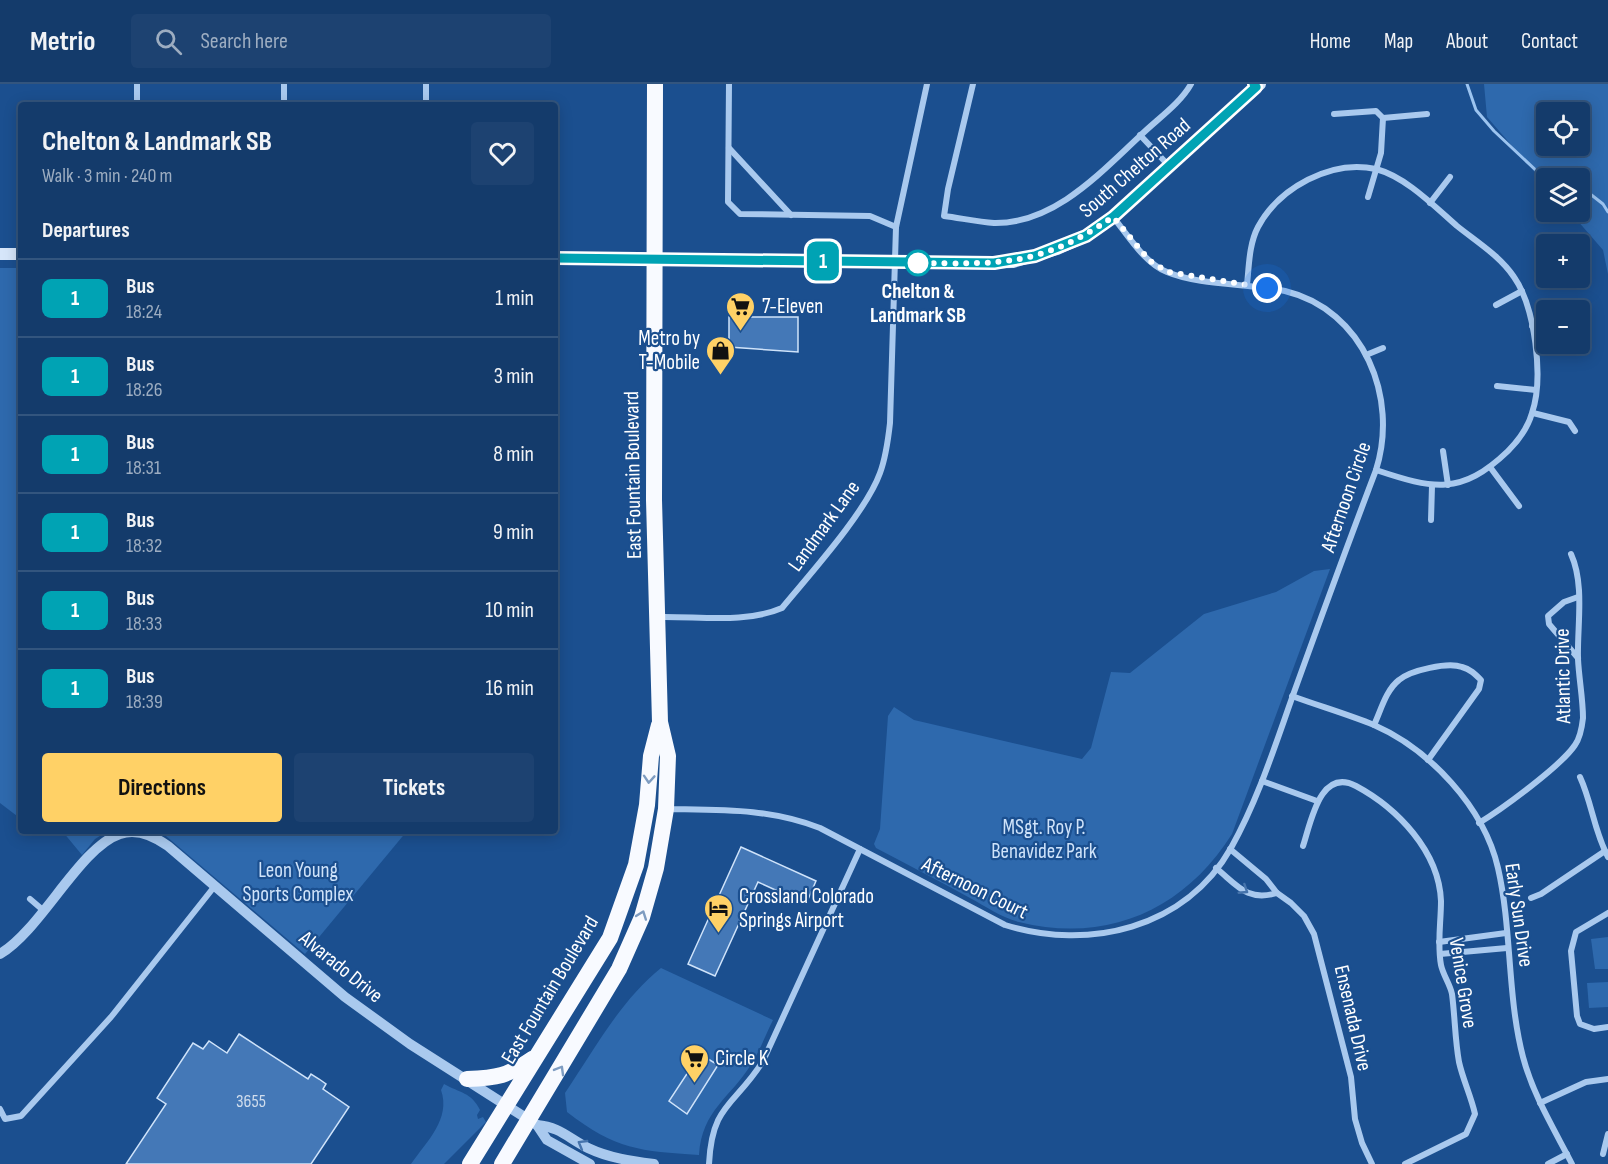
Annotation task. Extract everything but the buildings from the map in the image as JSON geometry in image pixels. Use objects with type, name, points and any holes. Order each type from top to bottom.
[{"type":"highway","name":"East Fountain Boulevard","points":[[502,1164],[533,1123],[619,969],[650,893],[662,843],[668,756],[660,722],[654,258],[655,84]]},
{"type":"highway","name":"East Fountain Boulevard","points":[[470,1164],[610,938],[625,902],[641,843],[651,756],[660,722]]},
{"type":"highway","points":[[467,1079],[497,1078],[510,1074],[538,1055]]},
{"type":"main road","name":"South Chelton Road","points":[[558,258],[1013,262],[1070,244],[1113,217],[1257,85]]},
{"type":"main road","points":[[0,254],[18,254]]},
{"type":"street","points":[[137,84],[137,102]]},
{"type":"street","points":[[284,84],[284,102]]},
{"type":"street","points":[[426,84],[426,102]]},
{"type":"street","points":[[729,84],[728,202],[740,214],[870,216],[896,226]]},
{"type":"street","name":"Landmark Lane","points":[[658,617],[744,617],[765,615],[782,608],[868,498],[887,451],[890,423],[893,262],[896,226],[927,84]]},
{"type":"street","points":[[973,84],[948,189],[944,216],[994,223],[1047,210],[1066,200],[1084,187],[1191,84]]},
{"type":"street","points":[[1334,114],[1376,111],[1383,118],[1383,141],[1368,197]]},
{"type":"street","points":[[1383,118],[1427,114]]},
{"type":"street","points":[[1140,135],[1169,166]]},
{"type":"street","points":[[729,148],[791,215]]},
{"type":"street","points":[[1247,285],[1252,244],[1257,229],[1276,203],[1297,186],[1338,168],[1377,170],[1399,180],[1500,260],[1522,291],[1536,351],[1536,390],[1533,413],[1515,443],[1490,467],[1475,477],[1448,485],[1432,486],[1376,470]]},
{"type":"street","points":[[1430,203],[1450,177]]},
{"type":"street","name":"Afternoon Circle","points":[[1113,217],[1150,261],[1168,272],[1286,292],[1328,311],[1347,329],[1366,355],[1377,382],[1384,416],[1382,450],[1292,696]]},
{"type":"street","points":[[1496,305],[1522,291]]},
{"type":"street","points":[[1532,326],[1536,326]]},
{"type":"street","points":[[1366,355],[1383,348]]},
{"type":"street","points":[[1497,386],[1536,390]]},
{"type":"street","points":[[1533,413],[1569,422],[1575,431]]},
{"type":"street","points":[[1443,451],[1448,485]]},
{"type":"street","points":[[1490,467],[1519,506]]},
{"type":"street","points":[[1431,520],[1432,486]]},
{"type":"street","name":"Atlantic Drive","points":[[1479,823],[1503,808],[1575,745],[1583,719],[1578,658],[1578,597],[1576,571],[1571,554]]},
{"type":"street","points":[[1578,597],[1564,602],[1548,616],[1549,624],[1578,658]]},
{"type":"street","points":[[1374,725],[1387,696],[1398,680],[1412,672],[1460,665],[1472,671],[1481,680],[1479,689],[1428,760]]},
{"type":"street","name":"Early Sun Drive","points":[[1292,696],[1374,725],[1413,746],[1453,786],[1479,823],[1498,867],[1523,1056],[1540,1103],[1572,1164]]},
{"type":"street","name":"Afternoon Court","points":[[666,809],[774,813],[820,828],[1005,924],[1028,932],[1073,937],[1124,931],[1144,924],[1183,902],[1201,886],[1230,849],[1262,781],[1292,696]]},
{"type":"street","points":[[1531,898],[1606,854],[1594,826],[1588,795],[1580,777]]},
{"type":"street","points":[[1262,781],[1317,801],[1303,846]]},
{"type":"street","name":"Venice Grove","points":[[1317,801],[1330,786],[1336,782],[1347,781],[1392,809],[1411,830],[1428,856],[1439,887],[1441,968],[1452,993],[1459,1064],[1475,1114],[1467,1134],[1405,1164]]},
{"type":"street","name":"Alvarado Drive","points":[[0,954],[20,939],[102,844],[122,834]]},
{"type":"street","name":"Alvarado Drive","points":[[144,834],[159,839],[345,997],[410,1044],[533,1123]]},
{"type":"street","points":[[709,1164],[714,1124],[723,1109],[753,1078],[764,1061],[860,849]]},
{"type":"street","name":"Ensenada Drive","points":[[1230,849],[1305,916],[1314,934],[1351,1077],[1355,1119],[1362,1143],[1372,1164]]},
{"type":"street","points":[[1216,868],[1248,895],[1265,897],[1277,893]]},
{"type":"street","points":[[0,1109],[5,1119],[21,1116],[111,1017],[214,887]]},
{"type":"street","points":[[30,899],[44,911]]},
{"type":"street","points":[[1608,913],[1576,932],[1571,951],[1576,1016],[1580,1024],[1594,1029],[1608,1027]]},
{"type":"street","points":[[1439,942],[1506,933]]},
{"type":"street","points":[[1440,954],[1507,948]]},
{"type":"street","points":[[1540,1103],[1586,1082],[1608,1079]]},
{"type":"street","points":[[533,1123],[547,1140],[590,1164]]},
{"type":"street","points":[[533,1123],[554,1126],[586,1147],[607,1156],[654,1164]]},
{"type":"street","points":[[1603,1154],[1608,1134]]},
{"type":"street","points":[[1548,1164],[1567,1154]]},
{"type":"green space","points":[[1484,84],[1608,84],[1608,274],[1603,250],[1579,222],[1590,222],[1590,168],[1536,168],[1536,173],[1487,117]]},
{"type":"green space","points":[[0,268],[18,268],[18,817],[0,803]]},
{"type":"green space","name":"MSgt. Roy P. Benavidez Park","points":[[1330,569],[1232,834],[1213,861],[1191,883],[1167,901],[1140,915],[1112,924],[1083,928],[1051,928],[1019,922],[1000,915],[876,848],[874,844],[880,829],[888,716],[894,707],[914,720],[1082,759],[1091,748],[1111,672],[1130,673],[1204,614],[1276,592],[1314,571]]},
{"type":"green space","points":[[65,834],[103,834],[95,839],[82,855]]},
{"type":"green space","name":"Leon Young Sports Complex","points":[[164,834],[405,834],[305,954]]},
{"type":"green space","points":[[1608,937],[1608,969],[1595,969],[1591,939]]},
{"type":"green space","points":[[661,968],[773,1020],[752,1063],[712,1115],[701,1139],[699,1155],[644,1150],[629,1146],[600,1134],[567,1112],[565,1093],[597,1043],[633,995]]},
{"type":"green space","points":[[1608,982],[1608,1007],[1589,1008],[1587,983]]},
{"type":"green space","points":[[444,1084],[473,1100],[480,1110],[477,1115],[478,1119],[483,1117],[486,1122],[444,1164],[411,1164],[440,1120],[443,1111],[441,1090]]},
{"type":"waterway","points":[[1467,84],[1476,110],[1494,131],[1536,170]]},
{"type":"waterway","points":[[1590,194],[1603,204],[1608,212]]},
{"type":"bus line","name":"1","points":[[558,258],[1013,262],[1070,244],[1113,217],[1256,87],[1254,84]]},
{"type":"place","name":"Chelton & Landmark SB","points":[[918,263]]},
{"type":"place","name":"7-Eleven","points":[[741,332]]},
{"type":"place","name":"Metro by T-Mobile","points":[[721,376]]},
{"type":"place","name":"Crossland Colorado Springs Airport","points":[[718,934]]},
{"type":"place","name":"Circle K","points":[[694,1084]]},
{"type":"route","points":[[918,263],[915,263],[1013,262],[1070,244],[1113,217],[1150,261],[1168,272],[1267,288]]}]
